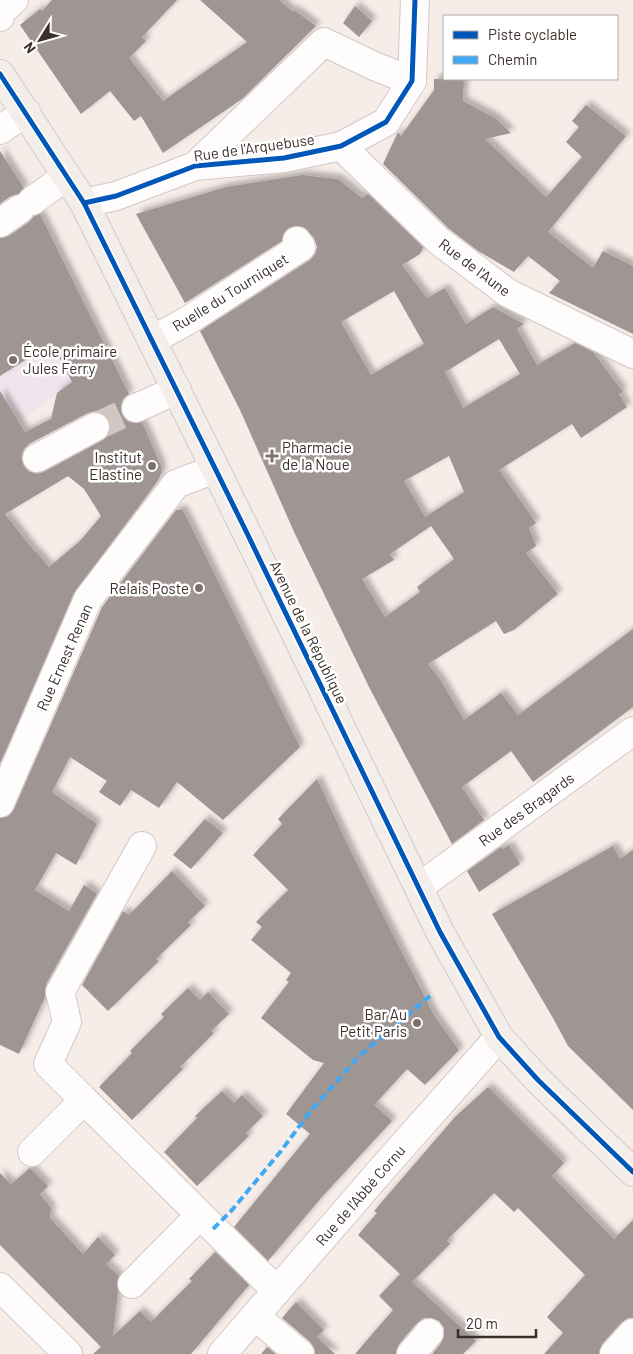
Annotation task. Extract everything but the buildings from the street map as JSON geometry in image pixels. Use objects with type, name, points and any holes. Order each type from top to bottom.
[{"type":"main road","name":"Avenue de la République","points":[[0,74],[84,203],[177,390],[440,932],[499,1038],[538,1080],[633,1172]]},
{"type":"street","points":[[0,17],[2,12],[14,0]]},
{"type":"street","points":[[195,166],[324,42],[374,66],[412,81],[415,0]]},
{"type":"street","name":"Rue de l'Arquebuse","points":[[84,203],[116,196],[195,166],[284,158],[341,146],[386,122],[412,81]]},
{"type":"street","points":[[0,130],[26,112]]},
{"type":"street","name":"Rue de l'Aune","points":[[341,146],[439,241],[508,293],[633,354]]},
{"type":"street","points":[[17,211],[67,176]]},
{"type":"street","name":"Ruelle du Tourniquet","points":[[152,340],[187,322],[301,247],[297,241]]},
{"type":"street","points":[[136,408],[177,390]]},
{"type":"street","points":[[37,458],[96,428]]},
{"type":"street","name":"Rue Ernest Renan","points":[[0,803],[88,599],[176,484],[215,469]]},
{"type":"street","name":"Rue des Bragards","points":[[419,886],[633,731]]},
{"type":"street","points":[[142,846],[60,992],[67,1022],[48,1064],[277,1291]]},
{"type":"street","name":"Rue de l'Abbé Cornu","points":[[222,1354],[390,1160],[499,1038]]},
{"type":"street","points":[[32,1152],[84,1100]]},
{"type":"street","points":[[132,1284],[200,1214]]},
{"type":"street","points":[[0,1287],[68,1354]]},
{"type":"street","points":[[255,1316],[300,1354]]},
{"type":"street","points":[[411,1354],[430,1333]]},
{"type":"street","points":[[614,1354],[633,1333]]},
{"type":"shaded area","points":[[85,303],[108,350],[66,371],[72,382],[19,422],[0,433],[0,355]]},
{"type":"tunnel","points":[[95,427],[136,408]]},
{"type":"marked path","points":[[213,1229],[232,1210],[281,1151],[309,1113],[359,1056],[430,996]]},
{"type":"cycle path","points":[[84,203],[116,196],[195,166],[284,158],[341,146],[386,122],[412,81],[415,0]]},
{"type":"cycle path","points":[[0,74],[84,203],[243,525],[440,932],[499,1037],[538,1080],[633,1172]]},
{"type":"place","name":"École primaire Jules Ferry","points":[[13,360]]},
{"type":"place","name":"Pharmacie de la Noue","points":[[272,456]]},
{"type":"place","name":"Institut Elastine","points":[[152,466]]},
{"type":"place","name":"Relais Poste","points":[[199,588]]},
{"type":"place","name":"Bar Au Petit Paris","points":[[417,1023]]}]
